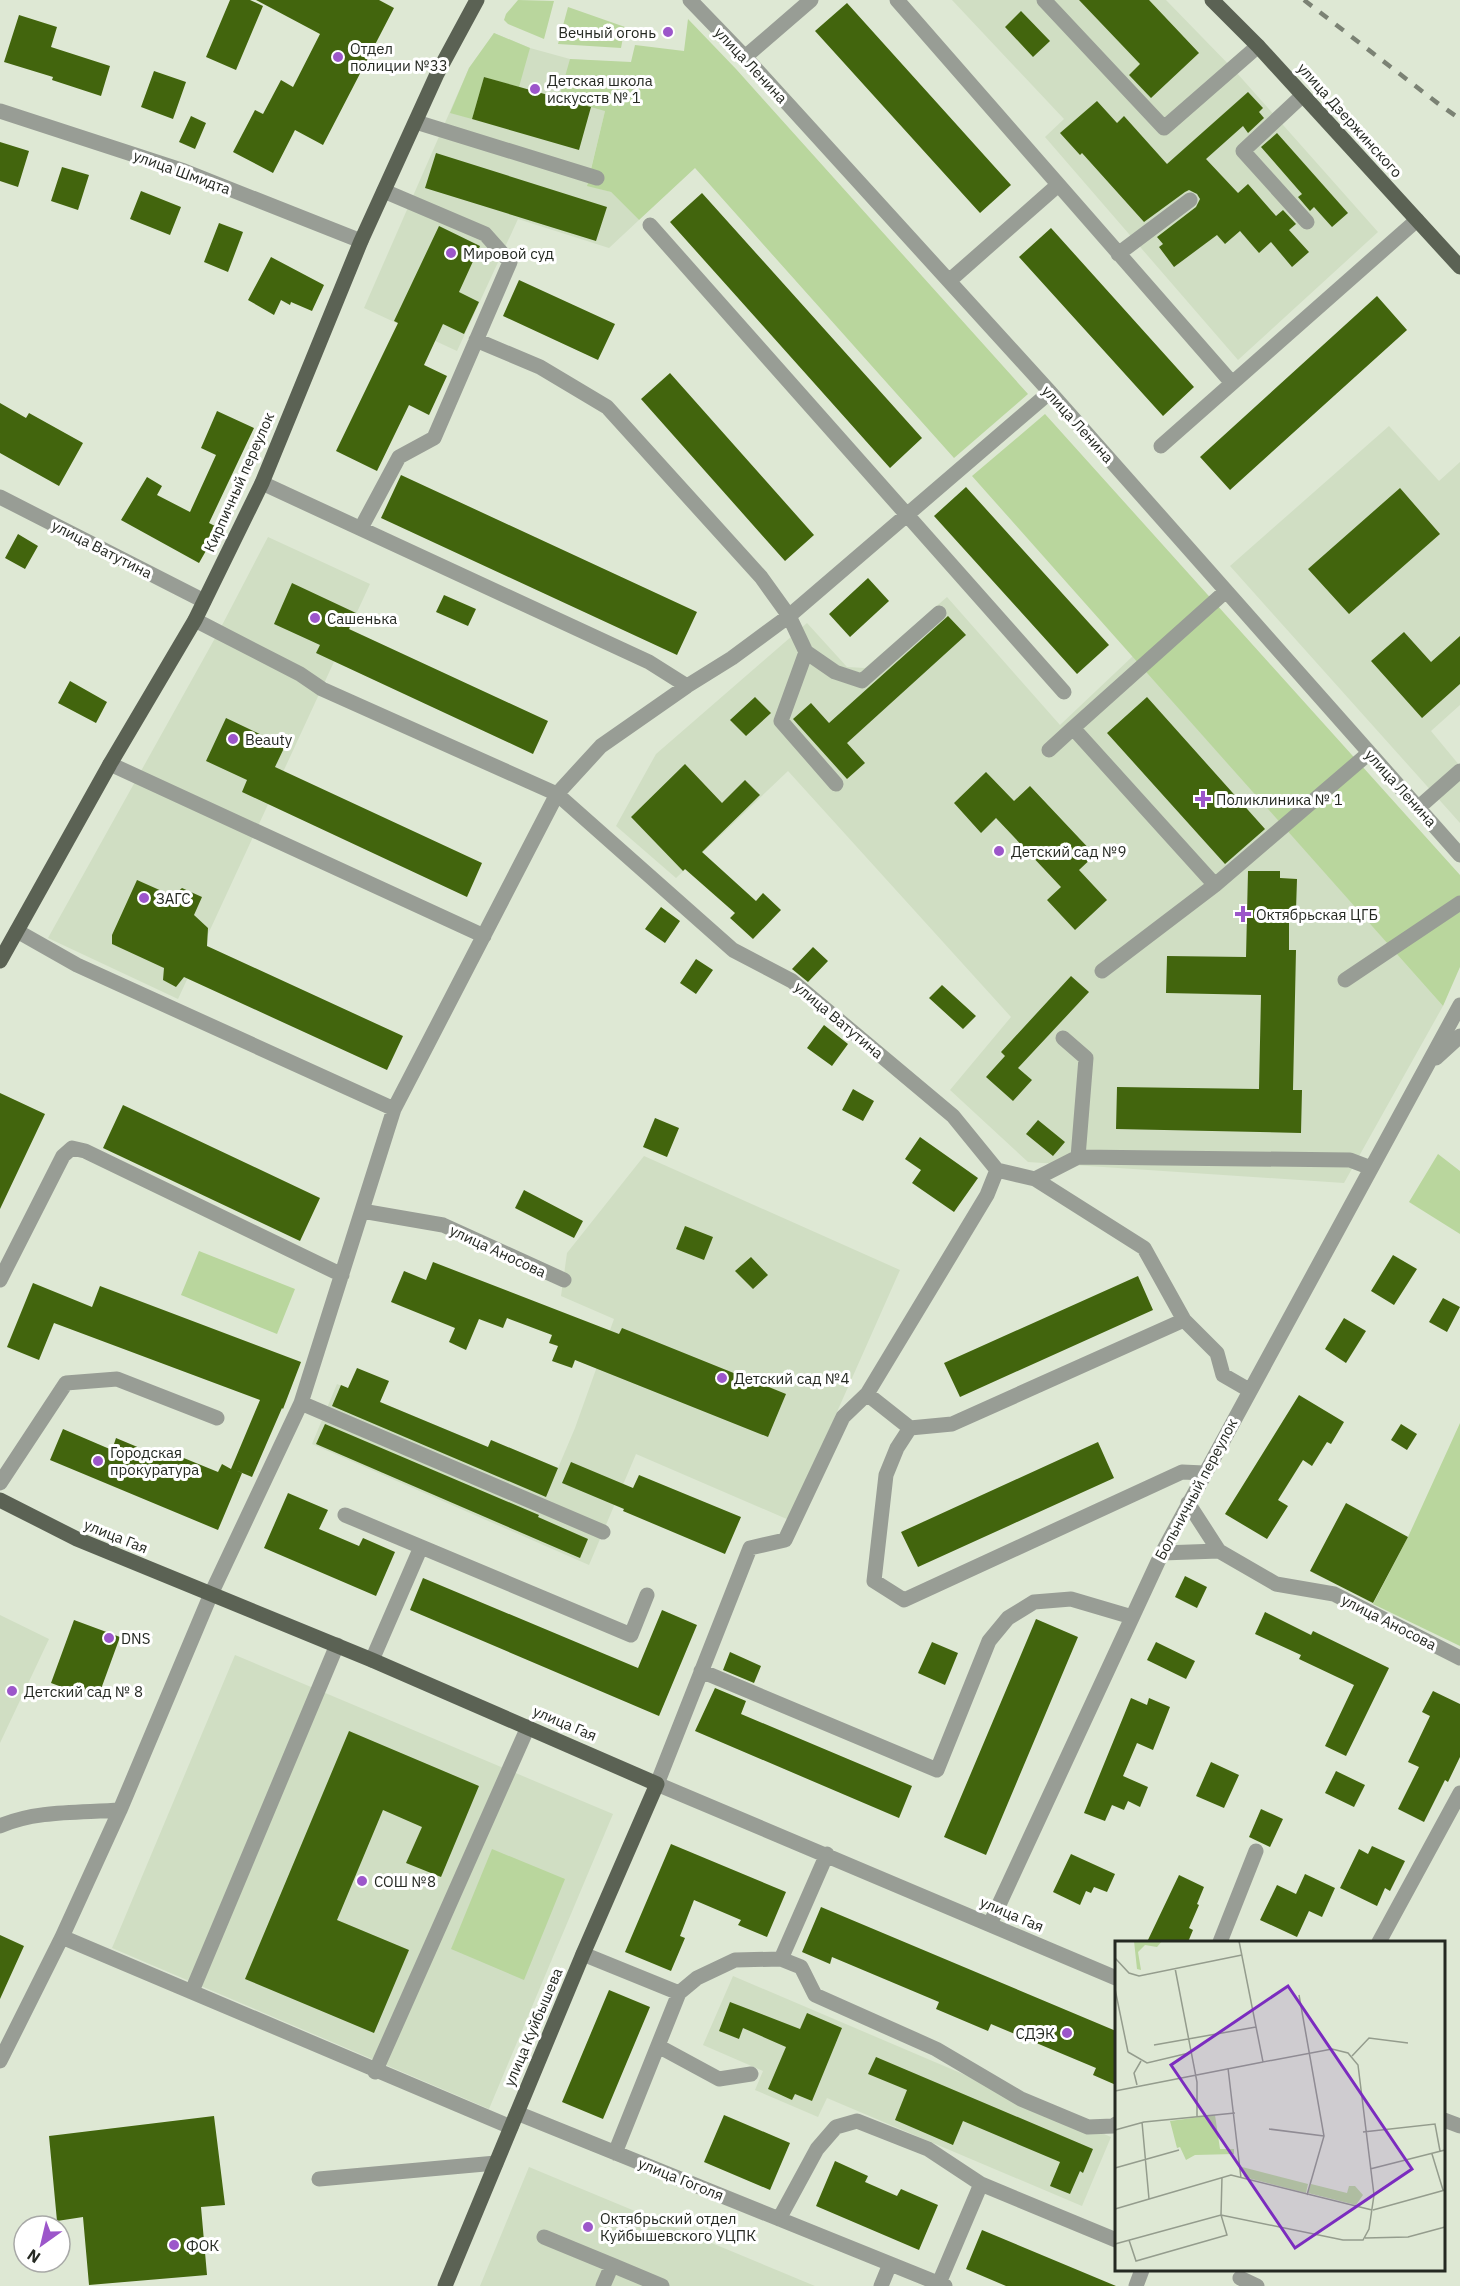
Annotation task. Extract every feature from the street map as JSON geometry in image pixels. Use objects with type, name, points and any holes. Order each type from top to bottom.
[{"type":"main road","name":"Кирпичный переулок","points":[[0,961],[110,764],[195,620],[262,483],[362,241],[437,74],[477,0]]},
{"type":"main road","name":"улица Дзержинского","points":[[1212,0],[1258,46],[1460,267]]},
{"type":"main road","name":"улица Гая","points":[[0,1500],[77,1539],[372,1660],[657,1784]]},
{"type":"main road","name":"улица Куйбышева","points":[[445,2286],[583,1954],[657,1784]]},
{"type":"street","name":"улица Ленина","points":[[690,0],[745,57],[1050,392],[1460,855]]},
{"type":"street","points":[[745,57],[811,0]]},
{"type":"street","points":[[897,0],[1232,383]]},
{"type":"street","points":[[1044,0],[1164,128],[1258,46]]},
{"type":"street","points":[[1303,95],[1243,151],[1306,222]]},
{"type":"street","name":"улица Шмидта","points":[[0,111],[184,171],[362,241]]},
{"type":"street","points":[[416,122],[597,177]]},
{"type":"street","points":[[949,280],[1058,185]]},
{"type":"street","points":[[362,528],[399,457],[434,438],[510,262],[484,234],[384,191]]},
{"type":"street","points":[[1118,254],[1190,200]]},
{"type":"street","points":[[1161,446],[1417,220]]},
{"type":"street","points":[[650,225],[1064,692]]},
{"type":"street","points":[[476,340],[540,367],[607,407],[761,577],[789,616],[806,652],[835,672],[862,681],[939,613]]},
{"type":"street","points":[[0,2061],[62,1937],[120,1810],[211,1594],[301,1403],[394,1109],[557,795],[601,746],[687,686],[732,658],[789,616],[1050,392]]},
{"type":"street","points":[[262,483],[650,662],[687,686]]},
{"type":"street","name":"улица Ватутина","points":[[0,497],[204,601]]},
{"type":"street","points":[[1048,750],[1226,591]]},
{"type":"street","name":"улица Ватутина","points":[[195,620],[300,674],[322,689],[557,795],[733,951],[792,981],[953,1116],[998,1170]]},
{"type":"street","points":[[806,652],[781,721],[836,784]]},
{"type":"street","points":[[1073,728],[1215,885]]},
{"type":"street","points":[[1102,971],[1215,885],[1369,753]]},
{"type":"street","points":[[110,764],[484,936]]},
{"type":"street","points":[[1418,808],[1460,771]]},
{"type":"street","points":[[1345,980],[1460,903]]},
{"type":"street","points":[[17,931],[77,965],[394,1109]]},
{"type":"street","name":"Больничный переулок","points":[[990,1924],[1162,1553],[1460,1005]]},
{"type":"street","name":"Больничный переулок","points":[[1427,1066],[1460,1035]]},
{"type":"street","points":[[1063,1038],[1086,1058],[1078,1157]]},
{"type":"street","points":[[0,1280],[63,1156],[72,1148],[85,1151],[342,1275]]},
{"type":"street","points":[[1035,1179],[1078,1157],[1350,1160],[1371,1168]]},
{"type":"street","points":[[657,1784],[750,1548],[785,1540],[843,1417],[867,1394],[987,1196],[998,1170],[1035,1179],[1144,1248],[1184,1320],[1217,1353],[1223,1375],[1250,1390]]},
{"type":"street","name":"улица Аносова","points":[[362,1211],[443,1225],[564,1280]]},
{"type":"street","points":[[867,1394],[910,1428],[951,1424],[1184,1320]]},
{"type":"street","points":[[0,1483],[66,1383],[117,1379],[217,1418]]},
{"type":"street","points":[[301,1403],[603,1532]]},
{"type":"street","points":[[910,1428],[897,1448],[886,1475],[874,1581],[904,1600],[1182,1472],[1204,1473]]},
{"type":"street","name":"улица Аносова","points":[[1188,1503],[1219,1551],[1276,1584],[1334,1594],[1460,1658]]},
{"type":"street","points":[[345,1515],[631,1635],[647,1595]]},
{"type":"street","points":[[372,1660],[421,1547]]},
{"type":"street","points":[[1162,1553],[1219,1551]]},
{"type":"street","points":[[701,1671],[937,1770],[989,1641],[1008,1618],[1034,1602],[1071,1599],[1132,1617]]},
{"type":"street","points":[[192,1991],[337,1646]]},
{"type":"street","points":[[376,2071],[528,1727]]},
{"type":"street","name":"улица Гая","points":[[657,1784],[1115,1978]]},
{"type":"street","points":[[1380,1941],[1460,1793]]},
{"type":"street","points":[[0,1826],[11,1821],[37,1816],[120,1810]]},
{"type":"street","points":[[1220,1941],[1256,1851]]},
{"type":"street","points":[[781,1959],[827,1854]]},
{"type":"street","name":"улица Гоголя","points":[[62,1937],[376,2071],[615,2153],[942,2285]]},
{"type":"street","points":[[583,1954],[679,1994]]},
{"type":"street","points":[[615,2153],[679,1994],[697,1977],[735,1960],[781,1959],[801,1967],[815,1995],[936,2049],[1021,2099],[1088,2127],[1115,2124]]},
{"type":"street","points":[[658,2046],[719,2079],[751,2073]]},
{"type":"street","points":[[779,2219],[817,2149],[836,2127],[856,2121],[928,2149],[981,2184],[1115,2240]]},
{"type":"street","points":[[1445,2121],[1460,2126]]},
{"type":"street","points":[[319,2179],[496,2163]]},
{"type":"street","points":[[942,2285],[981,2184]]},
{"type":"street","points":[[544,2237],[662,2286]]},
{"type":"street","points":[[881,2286],[890,2264]]},
{"type":"street","points":[[603,2286],[612,2265]]},
{"type":"street","points":[[1136,2286],[1142,2271]]},
{"type":"street","points":[[1240,2278],[1257,2286]]},
{"type":"shaded area","points":[[952,0],[1166,0],[1236,72],[1378,232],[1238,360],[1045,137],[1064,119]]},
{"type":"shaded area","points":[[494,33],[530,48],[570,59],[617,62],[587,185],[611,192],[639,220],[609,248],[518,219],[457,351],[364,308],[469,68]]},
{"type":"shaded area","points":[[1389,426],[1439,481],[1460,462],[1460,705],[1431,731],[1460,766],[1460,823],[1230,566]]},
{"type":"shaded area","points":[[268,537],[370,584],[178,999],[48,938],[219,631]]},
{"type":"shaded area","points":[[947,597],[1060,725],[1133,656],[1443,1006],[1344,1183],[1028,1162],[950,1090],[1011,1017],[788,771],[676,878],[616,826],[656,754],[807,623],[847,667],[865,668]]},
{"type":"shaded area","name":"Детский сад №4","points":[[644,1156],[900,1270],[789,1520],[636,1454],[589,1565],[312,1444],[337,1384],[488,1447],[491,1440],[558,1468],[575,1428],[614,1319],[561,1296],[567,1253]]},
{"type":"shaded area","name":"Детский сад № 8","points":[[0,1615],[49,1639],[0,1743]]},
{"type":"shaded area","name":"СОШ №8","points":[[235,1655],[613,1814],[489,2109],[112,1948]]},
{"type":"shaded area","points":[[733,1976],[1111,2137],[1082,2206],[827,2098],[818,2117],[755,2090],[763,2071],[703,2045]]},
{"type":"shaded area","name":"Октябрьский отдел Куйбышевского УЦПК","points":[[529,2167],[815,2286],[480,2286]]},
{"type":"green space","points":[[518,0],[554,1],[544,39],[508,24],[504,20],[506,14]]},
{"type":"green space","points":[[568,7],[625,27],[621,48],[558,44]]},
{"type":"green space","points":[[688,19],[736,69],[1028,394],[954,458],[695,168],[639,220],[611,192],[587,186],[605,111],[559,98],[570,59],[631,62],[635,45],[684,51]]},
{"type":"green space","points":[[494,33],[530,48],[519,87],[484,77],[472,119],[450,113],[469,68]]},
{"type":"green space","points":[[1045,414],[1460,875],[1460,967],[1443,1006],[972,476]]},
{"type":"green space","points":[[1438,1154],[1460,1171],[1460,1234],[1409,1202]]},
{"type":"green space","points":[[199,1251],[295,1289],[277,1334],[181,1295]]},
{"type":"green space","points":[[1460,1423],[1460,1646],[1373,1604],[1408,1537]]},
{"type":"green space","points":[[492,1849],[565,1879],[524,1980],[451,1949]]},
{"type":"building","points":[[230,0],[250,0],[263,6],[236,70],[206,57]]},
{"type":"building","name":"Отдел полиции №33","points":[[256,0],[379,0],[394,8],[323,145],[295,130],[273,173],[233,152],[255,110],[263,114],[281,80],[293,87],[320,34]]},
{"type":"building","points":[[1079,0],[1149,0],[1199,53],[1151,98],[1129,75],[1140,64]]},
{"type":"building","points":[[847,3],[1011,185],[980,213],[815,31]]},
{"type":"building","points":[[1021,11],[1050,41],[1033,57],[1005,27]]},
{"type":"building","points":[[19,15],[57,27],[51,47],[110,66],[101,96],[52,80],[53,77],[4,62]]},
{"type":"building","points":[[154,71],[186,82],[173,119],[141,107]]},
{"type":"building","points":[[484,77],[591,107],[579,150],[472,119]]},
{"type":"building","points":[[1248,92],[1263,108],[1259,112],[1264,118],[1248,133],[1243,126],[1206,159],[1238,193],[1248,184],[1276,216],[1283,210],[1296,224],[1289,230],[1309,252],[1292,267],[1271,242],[1259,253],[1240,231],[1225,244],[1217,235],[1174,267],[1159,247],[1163,244],[1157,237],[1196,207],[1200,199],[1197,194],[1189,190],[1185,192],[1144,222],[1082,153],[1080,155],[1060,133],[1097,101],[1117,123],[1124,116],[1167,164]]},
{"type":"building","points":[[191,116],[206,123],[195,149],[179,142]]},
{"type":"building","points":[[1277,133],[1348,213],[1332,227],[1314,207],[1310,211],[1298,197],[1302,194],[1261,147]]},
{"type":"building","points":[[0,142],[29,151],[18,187],[0,181]]},
{"type":"building","points":[[436,153],[607,207],[596,241],[425,188]]},
{"type":"building","points":[[62,167],[89,175],[78,210],[51,201]]},
{"type":"building","points":[[141,191],[181,207],[170,235],[130,219]]},
{"type":"building","points":[[702,193],[922,438],[890,468],[670,222]]},
{"type":"building","points":[[219,223],[243,232],[228,272],[204,262]]},
{"type":"building","points":[[439,226],[480,246],[459,292],[479,302],[464,334],[443,324],[424,365],[447,376],[429,415],[409,405],[377,471],[336,451],[398,323],[394,321]]},
{"type":"building","points":[[1051,228],[1194,387],[1163,416],[1019,257]]},
{"type":"building","points":[[271,257],[324,285],[312,311],[281,300],[274,315],[248,300]]},
{"type":"building","points":[[519,280],[615,324],[598,360],[503,316]]},
{"type":"building","points":[[1377,296],[1407,330],[1230,490],[1200,457]]},
{"type":"building","points":[[670,373],[814,535],[785,561],[641,399]]},
{"type":"building","points":[[0,403],[26,418],[29,413],[83,443],[59,486],[0,453]]},
{"type":"building","points":[[217,411],[254,428],[209,523],[219,528],[199,563],[121,520],[147,477],[162,486],[157,495],[190,512],[216,455],[201,448]]},
{"type":"building","points":[[401,475],[697,612],[677,655],[381,518]]},
{"type":"building","points":[[966,487],[1109,645],[1077,674],[934,516]]},
{"type":"building","points":[[1400,488],[1440,534],[1349,614],[1308,569]]},
{"type":"building","points":[[18,534],[38,546],[25,569],[5,558]]},
{"type":"building","points":[[868,578],[889,601],[850,637],[829,614]]},
{"type":"building","points":[[292,583],[356,613],[349,629],[548,721],[533,754],[316,653],[320,645],[274,624]]},
{"type":"building","points":[[444,595],[476,609],[468,626],[436,612]]},
{"type":"building","points":[[948,616],[966,635],[847,743],[865,763],[847,779],[793,719],[811,703],[829,723]]},
{"type":"building","points":[[1404,632],[1431,662],[1460,636],[1460,684],[1422,718],[1371,661]]},
{"type":"building","points":[[70,681],[107,702],[96,723],[58,703]]},
{"type":"building","points":[[755,697],[771,713],[746,736],[730,720]]},
{"type":"building","name":"Поликлиника № 1","points":[[1147,697],[1265,829],[1225,864],[1107,733]]},
{"type":"building","points":[[226,718],[285,746],[275,767],[482,863],[467,897],[242,792],[247,780],[206,761]]},
{"type":"building","points":[[685,764],[722,803],[745,780],[760,795],[702,852],[756,901],[763,893],[781,910],[753,939],[730,918],[735,913],[685,869],[683,871],[631,817]]},
{"type":"building","points":[[986,772],[1014,801],[1030,786],[1095,855],[1079,870],[1107,900],[1075,930],[1047,900],[1061,887],[996,818],[981,833],[954,803]]},
{"type":"building","points":[[1248,871],[1280,871],[1280,878],[1297,879],[1296,910],[1289,910],[1289,950],[1296,950],[1293,1090],[1302,1090],[1301,1133],[1116,1129],[1117,1087],[1259,1089],[1261,995],[1166,993],[1167,956],[1246,957]]},
{"type":"building","points":[[137,880],[173,896],[182,888],[202,897],[194,915],[208,928],[207,946],[403,1036],[387,1070],[184,977],[176,987],[163,980],[164,968],[112,944],[112,935]]},
{"type":"building","points":[[661,907],[680,921],[665,943],[645,929]]},
{"type":"building","points":[[813,947],[828,961],[808,982],[792,969]]},
{"type":"building","points":[[696,959],[713,970],[696,994],[680,983]]},
{"type":"building","points":[[1071,976],[1089,992],[1018,1068],[1032,1080],[1013,1101],[986,1077],[1005,1056],[1001,1052]]},
{"type":"building","points":[[942,985],[976,1016],[963,1029],[929,998]]},
{"type":"building","points":[[824,1025],[848,1044],[832,1066],[807,1048]]},
{"type":"building","points":[[853,1089],[874,1101],[863,1121],[842,1110]]},
{"type":"building","points":[[0,1093],[45,1114],[0,1209]]},
{"type":"building","points":[[123,1105],[320,1198],[300,1241],[103,1148]]},
{"type":"building","points":[[655,1118],[679,1128],[667,1157],[643,1147]]},
{"type":"building","points":[[1038,1120],[1065,1142],[1053,1156],[1026,1134]]},
{"type":"building","points":[[920,1137],[978,1178],[954,1212],[912,1183],[921,1170],[905,1159]]},
{"type":"building","points":[[524,1190],[583,1221],[574,1238],[515,1208]]},
{"type":"building","points":[[685,1226],[713,1237],[704,1260],[676,1249]]},
{"type":"building","points":[[1393,1255],[1417,1269],[1394,1305],[1371,1291]]},
{"type":"building","points":[[751,1257],[768,1275],[753,1289],[735,1271]]},
{"type":"building","points":[[433,1262],[619,1334],[622,1328],[786,1394],[768,1437],[575,1360],[572,1368],[552,1361],[558,1346],[549,1343],[552,1335],[507,1318],[503,1328],[479,1319],[466,1350],[449,1342],[455,1328],[391,1302],[404,1271],[426,1280]]},
{"type":"building","points":[[1138,1276],[1153,1310],[960,1397],[944,1363]]},
{"type":"building","points":[[33,1283],[92,1307],[100,1286],[301,1362],[283,1409],[252,1477],[235,1470],[242,1473],[218,1530],[50,1460],[63,1429],[112,1450],[116,1438],[166,1459],[169,1452],[218,1472],[222,1464],[231,1469],[260,1400],[54,1323],[39,1360],[7,1347]]},
{"type":"building","points":[[1443,1298],[1460,1307],[1447,1332],[1429,1322]]},
{"type":"building","points":[[1344,1318],[1366,1331],[1346,1363],[1325,1349]]},
{"type":"building","points":[[357,1368],[389,1381],[380,1402],[488,1447],[491,1440],[558,1468],[546,1497],[332,1406],[341,1385],[348,1388]]},
{"type":"building","points":[[1299,1395],[1344,1422],[1331,1444],[1327,1442],[1312,1466],[1303,1460],[1278,1500],[1288,1506],[1267,1539],[1225,1514]]},
{"type":"building","points":[[325,1424],[539,1515],[538,1517],[588,1539],[580,1558],[316,1444]]},
{"type":"building","points":[[1401,1424],[1417,1434],[1407,1450],[1391,1440]]},
{"type":"building","points":[[1098,1442],[1114,1478],[918,1567],[901,1532]]},
{"type":"building","points":[[571,1462],[633,1488],[639,1475],[741,1517],[725,1554],[562,1483]]},
{"type":"building","points":[[288,1493],[328,1510],[319,1529],[359,1546],[363,1538],[395,1552],[376,1596],[264,1548]]},
{"type":"building","points":[[1346,1503],[1408,1537],[1373,1603],[1310,1571]]},
{"type":"building","points":[[1185,1576],[1207,1587],[1197,1608],[1175,1597]]},
{"type":"building","points":[[423,1578],[638,1668],[662,1610],[697,1625],[659,1716],[410,1610]]},
{"type":"building","points":[[1265,1612],[1311,1635],[1313,1631],[1389,1668],[1346,1756],[1325,1746],[1354,1685],[1299,1659],[1301,1655],[1255,1634]]},
{"type":"building","points":[[1036,1619],[1078,1637],[986,1855],[944,1837]]},
{"type":"building","points":[[74,1620],[120,1637],[97,1700],[51,1683]]},
{"type":"building","points":[[932,1642],[958,1653],[945,1685],[918,1673]]},
{"type":"building","points":[[1156,1642],[1195,1661],[1186,1679],[1147,1660]]},
{"type":"building","points":[[730,1652],[761,1666],[754,1683],[723,1670]]},
{"type":"building","points":[[715,1688],[746,1701],[741,1714],[912,1786],[899,1818],[695,1731]]},
{"type":"building","points":[[1433,1691],[1460,1704],[1460,1757],[1448,1782],[1445,1780],[1424,1822],[1398,1809],[1419,1767],[1408,1762],[1430,1716],[1422,1712]]},
{"type":"building","points":[[1131,1698],[1147,1705],[1149,1698],[1170,1707],[1153,1750],[1137,1743],[1123,1776],[1148,1787],[1140,1807],[1128,1801],[1124,1810],[1112,1805],[1105,1821],[1084,1813]]},
{"type":"building","points":[[349,1731],[479,1786],[441,1877],[406,1863],[422,1827],[383,1810],[337,1920],[409,1950],[374,2033],[245,1979]]},
{"type":"building","points":[[1211,1762],[1239,1775],[1224,1808],[1196,1796]]},
{"type":"building","points":[[1336,1771],[1365,1785],[1354,1807],[1325,1793]]},
{"type":"building","points":[[1261,1809],[1283,1819],[1270,1847],[1249,1837]]},
{"type":"building","points":[[671,1844],[786,1892],[767,1937],[738,1925],[741,1920],[694,1900],[680,1936],[685,1938],[671,1971],[625,1952]]},
{"type":"building","points":[[1372,1846],[1405,1861],[1390,1891],[1385,1888],[1377,1906],[1340,1888],[1359,1849],[1368,1854]]},
{"type":"building","points":[[1071,1854],[1115,1874],[1107,1892],[1094,1887],[1091,1893],[1086,1891],[1080,1905],[1053,1892]]},
{"type":"building","points":[[1305,1874],[1335,1888],[1322,1917],[1309,1911],[1297,1937],[1260,1920],[1277,1885],[1296,1894]]},
{"type":"building","points":[[1179,1875],[1204,1887],[1189,1928],[1193,1930],[1188,1941],[1147,1941]]},
{"type":"building","points":[[821,1907],[1115,2031],[1115,2085],[1093,2075],[1096,2068],[991,2024],[988,2031],[936,2009],[939,2002],[832,1957],[830,1964],[802,1952]]},
{"type":"building","points":[[0,1935],[24,1946],[0,1999]]},
{"type":"building","points":[[609,1990],[650,2007],[603,2119],[562,2102]]},
{"type":"building","points":[[730,2002],[800,2029],[807,2013],[842,2028],[812,2101],[795,2094],[792,2100],[768,2089],[786,2047],[743,2028],[739,2039],[719,2031]]},
{"type":"building","points":[[876,2057],[1093,2149],[1083,2173],[1080,2171],[1070,2194],[1050,2186],[1060,2162],[963,2121],[953,2145],[895,2120],[907,2090],[868,2074]]},
{"type":"building","points":[[724,2115],[790,2143],[770,2190],[704,2162]]},
{"type":"building","points":[[214,2116],[225,2205],[201,2207],[207,2275],[89,2285],[83,2217],[72,2219],[72,2214],[56,2214],[49,2136]]},
{"type":"building","points":[[835,2161],[868,2176],[865,2182],[897,2196],[901,2189],[938,2205],[919,2250],[816,2206]]},
{"type":"building","points":[[982,2230],[1116,2286],[1006,2286],[966,2269]]},
{"type":"railway","points":[[1304,0],[1460,119]]},
{"type":"place","name":"Вечный огонь","points":[[668,32]]},
{"type":"place","name":"Отдел полиции №33","points":[[338,57]]},
{"type":"place","name":"Детская школа искусств № 1","points":[[535,89]]},
{"type":"place","name":"Мировой суд","points":[[451,253]]},
{"type":"place","name":"Сашенька","points":[[315,618]]},
{"type":"place","name":"Beauty","points":[[233,739]]},
{"type":"place","name":"Поликлиника № 1","points":[[1203,799]]},
{"type":"place","name":"Детский сад №9","points":[[999,851]]},
{"type":"place","name":"ЗАГС","points":[[144,898]]},
{"type":"place","name":"Октябрьская ЦГБ","points":[[1243,914]]},
{"type":"place","name":"Детский сад №4","points":[[722,1378]]},
{"type":"place","name":"Городская прокуратура","points":[[98,1461]]},
{"type":"place","name":"DNS","points":[[109,1638]]},
{"type":"place","name":"Детский сад № 8","points":[[12,1691]]},
{"type":"place","name":"СОШ №8","points":[[362,1881]]},
{"type":"place","name":"СДЭК","points":[[1067,2033]]},
{"type":"place","name":"Октябрьский отдел Куйбышевского УЦПК","points":[[588,2227]]},
{"type":"place","name":"ФОК","points":[[174,2245]]}]
